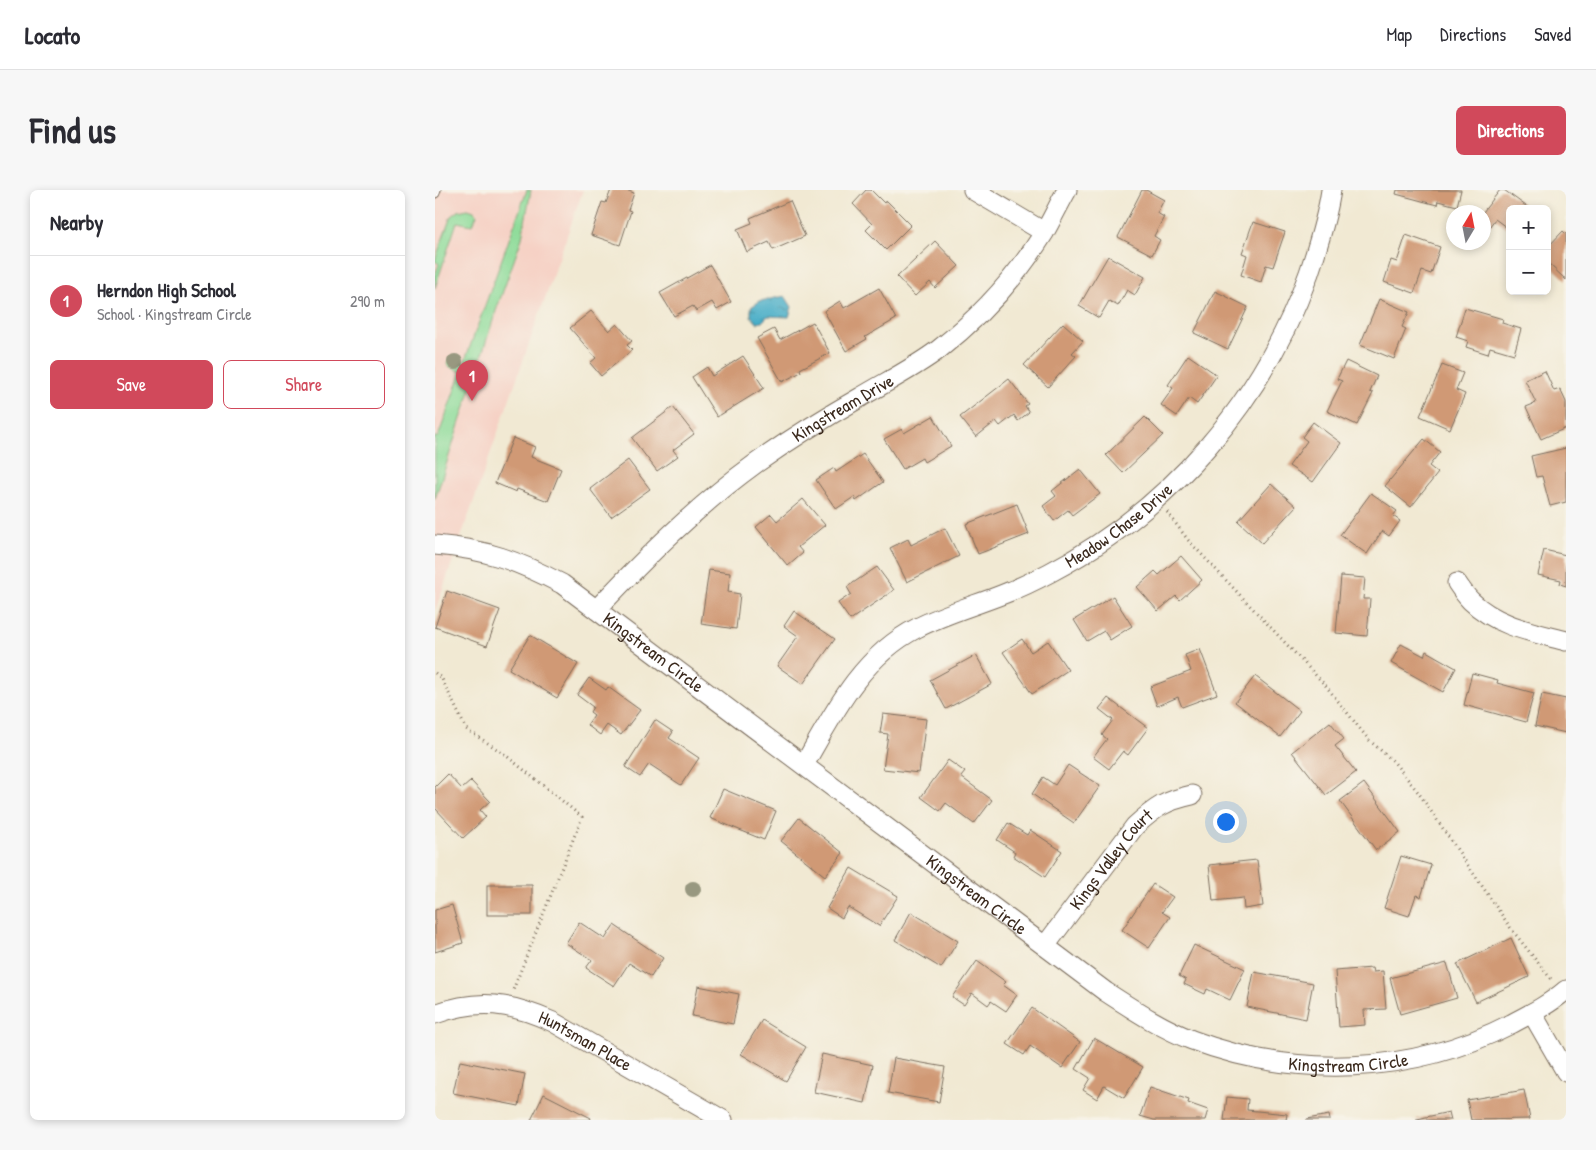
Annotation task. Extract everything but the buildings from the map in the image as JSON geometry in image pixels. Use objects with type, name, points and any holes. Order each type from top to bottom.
[{"type":"street","points":[[973,190],[1044,232]]},
{"type":"street","name":"Kingstream Drive","points":[[597,609],[645,559],[699,509],[754,465],[808,428],[916,365],[973,320],[1004,288],[1032,252],[1067,190]]},
{"type":"street","name":"Meadow Chase Drive","points":[[804,764],[845,693],[866,667],[889,646],[916,628],[931,621],[1002,595],[1050,573],[1097,545],[1140,514],[1192,465],[1225,426],[1253,387],[1279,342],[1300,298],[1318,247],[1331,190]]},
{"type":"street","name":"Kingstream Circle","points":[[435,545],[462,547],[496,555],[530,567],[562,584],[1106,992],[1150,1020],[1191,1040],[1232,1053],[1271,1062],[1308,1066],[1362,1066],[1403,1061],[1445,1051],[1489,1035],[1531,1013],[1564,992]]},
{"type":"street","points":[[1457,583],[1470,600],[1487,614],[1505,624],[1566,641]]},
{"type":"street","name":"Kings Valley Court","points":[[1045,946],[1135,826],[1152,810],[1172,800],[1192,795]]},
{"type":"street","name":"Huntsman Place","points":[[435,1014],[452,1008],[477,1004],[507,1006],[529,1011],[553,1022],[723,1120]]},
{"type":"street","points":[[1531,1013],[1566,1072]]},
{"type":"path","points":[[1157,498],[1188,540],[1326,686],[1369,740],[1393,761],[1418,792],[1512,930],[1564,992]]},
{"type":"path","points":[[435,673],[442,679],[466,729],[503,753],[582,817],[507,1006]]},
{"type":"shaded area","points":[[435,190],[583,190],[435,611]]},
{"type":"green space","points":[[527,190],[531,190],[522,238],[497,308],[435,499],[435,437],[438,437],[461,372],[450,367],[447,363],[450,358],[464,363]]},
{"type":"green space","points":[[468,209],[474,211],[477,215],[472,225],[457,222],[435,288],[435,275],[439,264],[435,260],[451,216],[458,211]]},
{"type":"water","points":[[785,296],[792,307],[789,317],[768,316],[762,322],[757,323],[751,316],[751,307],[760,301]]},
{"type":"place","name":"Herndon High School","points":[[472,401]]}]
